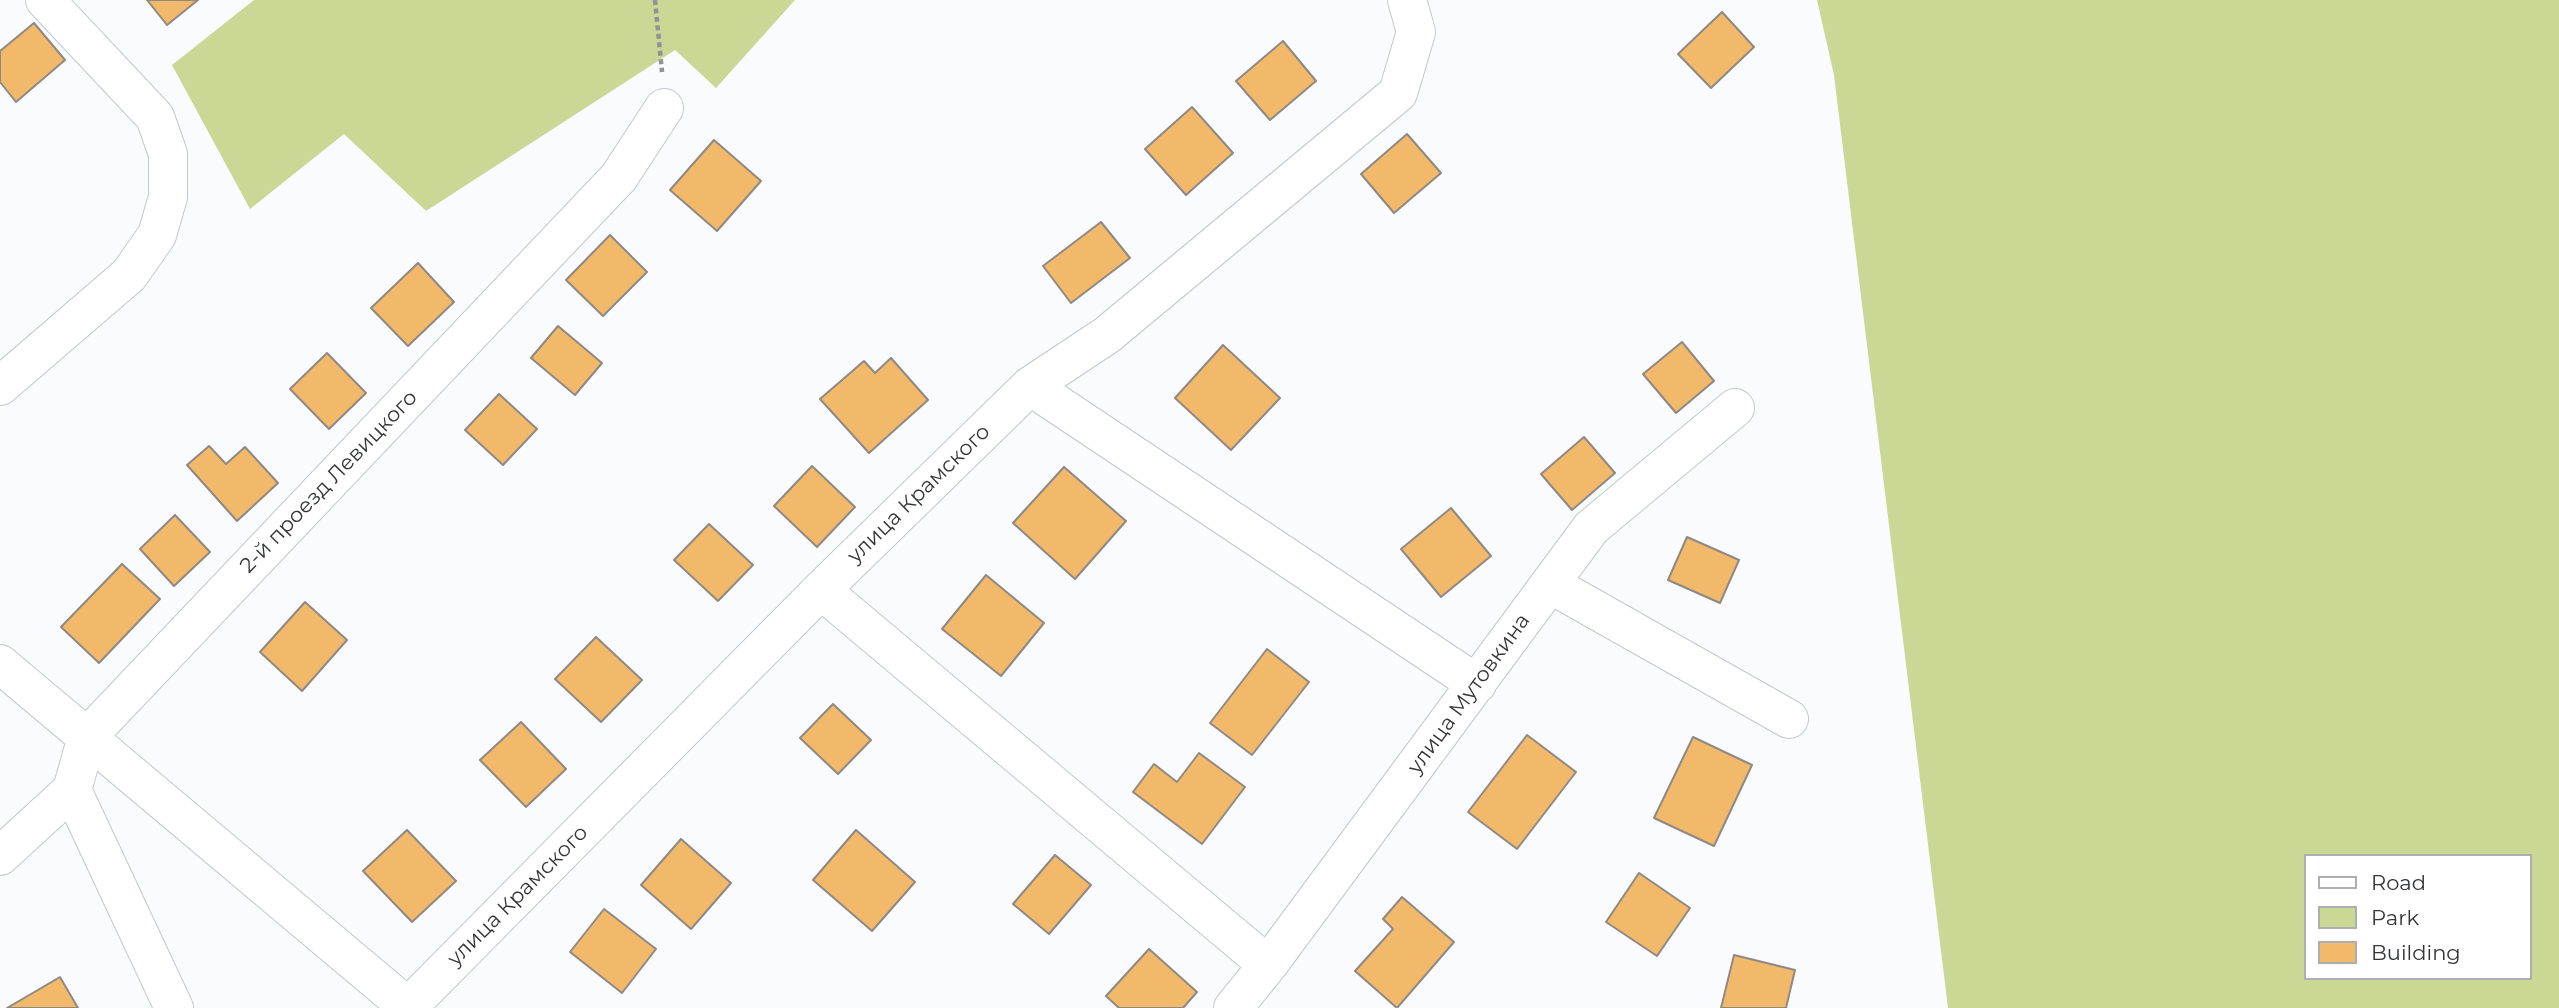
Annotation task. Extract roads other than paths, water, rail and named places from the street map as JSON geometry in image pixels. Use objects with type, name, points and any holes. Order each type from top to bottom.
[{"type":"street","points":[[0,386],[129,275],[157,235],[168,197],[168,154],[155,117],[45,0]]},
{"type":"street","name":"улица Крамского","points":[[409,1008],[821,590],[1030,386],[1107,335],[1398,93],[1416,32],[1407,0]]},
{"type":"street","name":"2-й проезд Левицкого","points":[[72,790],[87,737],[619,177],[664,108]]},
{"type":"street","points":[[1030,386],[1477,684]]},
{"type":"street","name":"улица Мутовкина","points":[[1233,1008],[1268,965],[1591,528],[1735,408]]},
{"type":"street","points":[[1550,584],[1789,719]]},
{"type":"street","points":[[821,590],[1268,965]]},
{"type":"street","points":[[0,664],[409,1008]]},
{"type":"street","points":[[0,856],[72,790],[174,1008]]}]
